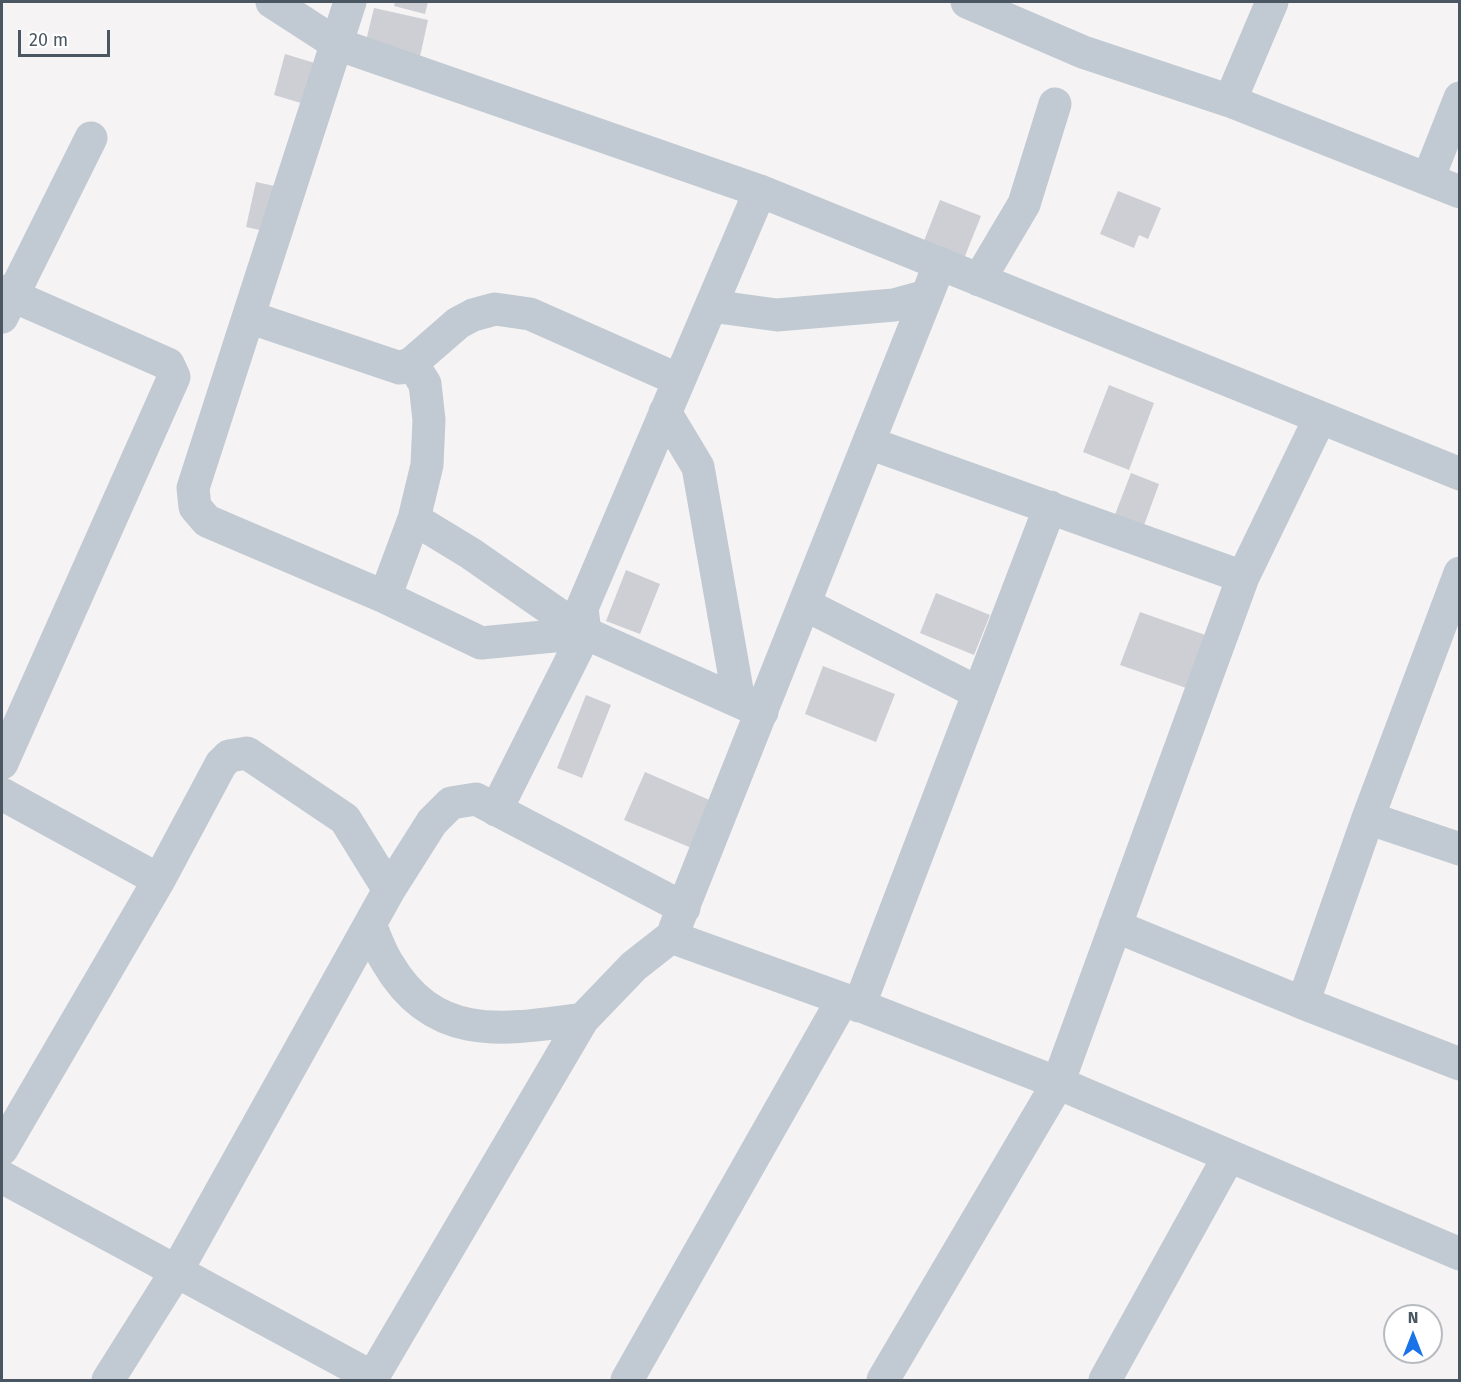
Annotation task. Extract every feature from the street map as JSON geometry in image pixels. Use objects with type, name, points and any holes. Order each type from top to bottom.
[{"type":"street","points":[[272,2],[337,44],[760,191],[1460,474]]},
{"type":"street","points":[[350,2],[193,488],[195,507],[207,521],[385,597],[481,642],[585,633]]},
{"type":"street","points":[[967,2],[1083,52],[1230,101],[1460,192]]},
{"type":"street","points":[[1230,101],[1272,2]]},
{"type":"street","points":[[1428,178],[1460,98]]},
{"type":"street","points":[[980,280],[1024,204],[1055,104]]},
{"type":"street","points":[[2,762],[174,377],[168,364],[5,301],[91,138]]},
{"type":"street","points":[[496,810],[585,633],[582,609],[760,191]]},
{"type":"street","points":[[2,1177],[372,1379],[583,1019],[677,923],[750,706],[806,605],[940,263]]},
{"type":"street","points":[[711,306],[777,315],[894,305],[927,296]]},
{"type":"street","points":[[249,317],[400,368],[412,363],[458,323],[473,315],[495,309],[530,314],[679,380]]},
{"type":"street","points":[[385,597],[414,519],[427,465],[429,420],[425,384],[412,363]]},
{"type":"street","points":[[174,377],[225,390]]},
{"type":"street","points":[[665,412],[698,467],[750,706]]},
{"type":"street","points":[[883,1380],[1058,1083],[1243,576],[1320,418]]},
{"type":"street","points":[[869,442],[1243,576]]},
{"type":"street","points":[[627,1380],[851,1002],[978,693],[1050,507]]},
{"type":"street","points":[[414,519],[470,553],[585,633],[750,706]]},
{"type":"street","points":[[1304,1003],[1368,818],[1460,573]]},
{"type":"street","points":[[806,605],[978,693]]},
{"type":"street","points":[[2,1149],[159,880],[221,764],[229,756],[247,753],[345,819],[388,890]]},
{"type":"street","points":[[2,794],[159,880]]},
{"type":"street","points":[[108,1380],[176,1272],[388,890],[432,822],[451,803],[476,799],[677,923],[851,1002],[1058,1083],[1460,1254]]},
{"type":"street","points":[[1368,818],[1460,849]]},
{"type":"street","points":[[370,924],[387,962],[408,991],[435,1015],[471,1027],[524,1027],[583,1019]]},
{"type":"street","points":[[1115,926],[1460,1064]]},
{"type":"street","points":[[1105,1380],[1229,1156]]},
{"type":"building","points":[[395,2],[428,2],[425,14],[394,6]]},
{"type":"building","points":[[374,8],[428,20],[419,61],[364,49]]},
{"type":"building","points":[[285,54],[318,64],[301,103],[274,95]]},
{"type":"building","points":[[256,182],[284,188],[274,233],[246,227]]},
{"type":"building","points":[[1118,191],[1161,208],[1148,239],[1139,235],[1134,248],[1100,234]]},
{"type":"building","points":[[940,200],[981,216],[963,261],[922,246]]},
{"type":"building","points":[[1109,385],[1154,403],[1129,470],[1083,452]]},
{"type":"building","points":[[1131,473],[1159,484],[1143,528],[1114,517]]},
{"type":"building","points":[[626,570],[660,584],[640,634],[606,621]]},
{"type":"building","points":[[936,593],[990,615],[974,655],[920,633]]},
{"type":"building","points":[[1140,612],[1211,637],[1192,690],[1120,665]]},
{"type":"building","points":[[823,666],[895,694],[876,742],[805,714]]},
{"type":"building","points":[[586,695],[611,705],[582,778],[557,768]]},
{"type":"building","points":[[645,772],[714,802],[694,849],[624,820]]}]
